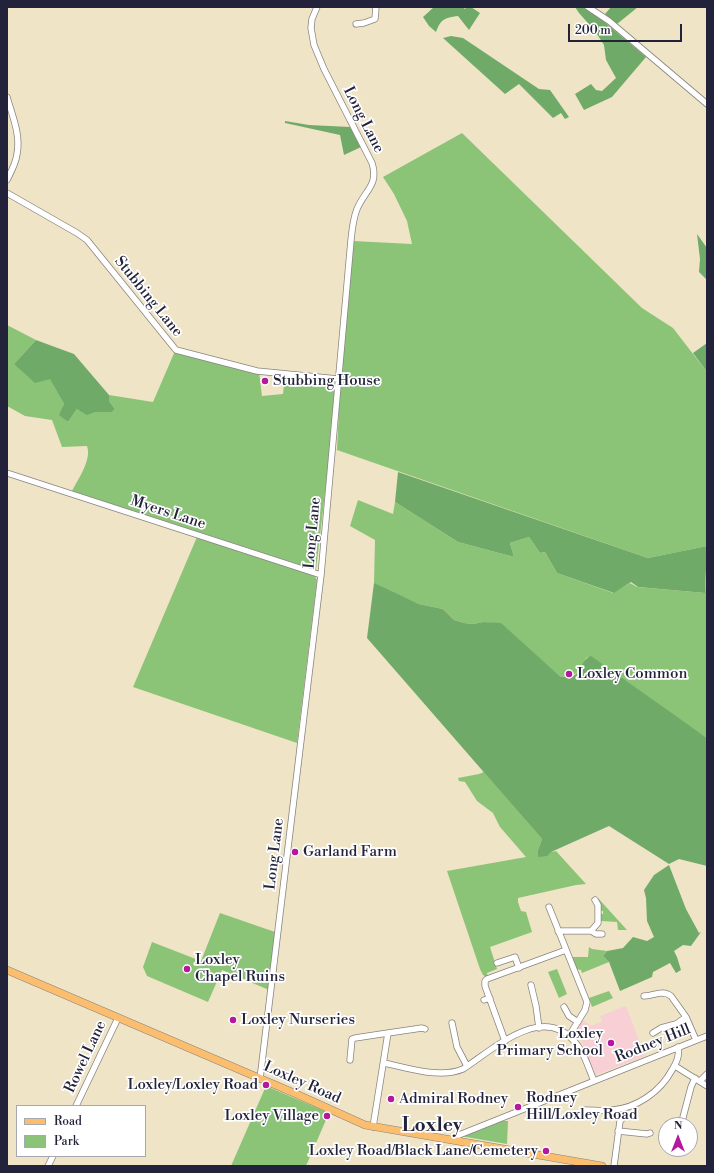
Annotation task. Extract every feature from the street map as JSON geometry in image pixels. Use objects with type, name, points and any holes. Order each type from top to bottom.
[{"type":"main road","name":"Loxley Road","points":[[7,970],[356,1122],[373,1127],[602,1166]]},
{"type":"street","name":"Long Lane","points":[[260,1079],[321,575],[353,226],[358,208],[374,181],[374,170],[370,158],[324,69],[314,45],[311,28],[312,19],[317,7]]},
{"type":"street","points":[[356,24],[375,19],[376,7]]},
{"type":"street","points":[[588,7],[609,21],[707,104]]},
{"type":"street","points":[[7,97],[17,131],[18,146],[16,160],[7,180]]},
{"type":"street","name":"Stubbing Lane","points":[[7,193],[87,240],[176,350],[257,371],[338,379]]},
{"type":"street","name":"Myers Lane","points":[[7,473],[321,575]]},
{"type":"street","points":[[591,931],[598,923],[598,905],[595,900]]},
{"type":"street","points":[[549,907],[587,1002],[586,1008],[569,1036]]},
{"type":"street","points":[[558,931],[591,931],[596,934],[602,934]]},
{"type":"street","points":[[505,1040],[485,986],[485,981],[566,950]]},
{"type":"street","points":[[497,963],[515,955],[519,968]]},
{"type":"street","points":[[530,985],[536,1006],[539,1028]]},
{"type":"street","points":[[644,996],[661,992],[671,996],[686,1017],[696,1040]]},
{"type":"street","points":[[484,1000],[490,998]]},
{"type":"street","points":[[564,1007],[568,1016],[578,1022]]},
{"type":"street","points":[[654,1033],[661,1028],[676,1024],[686,1017]]},
{"type":"street","name":"Rowel Lane","points":[[76,1105],[118,1018]]},
{"type":"street","points":[[452,1023],[457,1047],[467,1066]]},
{"type":"street","points":[[350,1060],[352,1039],[422,1028],[426,1029]]},
{"type":"street","points":[[384,1063],[442,1074],[458,1071],[505,1040],[524,1030],[551,1028],[569,1036],[578,1046],[594,1081]]},
{"type":"street","points":[[373,1127],[388,1033]]},
{"type":"street","name":"Rodney Hill","points":[[452,1140],[459,1135],[707,1036]]},
{"type":"street","points":[[584,1110],[618,1110],[639,1102],[658,1089],[665,1081],[675,1066],[679,1054],[678,1047]]},
{"type":"street","points":[[675,1066],[707,1086]]},
{"type":"street","points":[[683,1117],[691,1087],[707,1074]]},
{"type":"street","points":[[614,1166],[618,1131],[620,1121],[622,1119]]},
{"type":"street","points":[[618,1131],[650,1133]]},
{"type":"street","points":[[48,1166],[52,1157]]},
{"type":"shaded area","name":"Loxley Primary School","points":[[626,1006],[645,1056],[596,1075],[577,1030],[583,1020],[591,1026],[602,1022],[600,1016]]},
{"type":"green space","points":[[434,7],[462,7],[465,9],[466,7],[471,7],[480,13],[469,30],[458,16],[441,22],[436,32],[429,26],[423,17]]},
{"type":"green space","points":[[575,7],[583,7],[601,19],[646,57],[612,97],[584,110],[575,94],[591,84],[596,90],[602,91],[616,78],[606,60],[604,45],[595,31]]},
{"type":"green space","points":[[611,7],[638,7],[617,24],[605,14]]},
{"type":"green space","points":[[451,36],[463,38],[539,89],[550,90],[569,117],[565,119],[561,113],[553,118],[519,84],[505,94],[443,38]]},
{"type":"green space","points":[[285,121],[309,125],[350,127],[361,147],[344,155],[340,135],[285,123]]},
{"type":"green space","points":[[462,133],[642,308],[673,328],[707,372],[707,546],[648,558],[337,450],[340,388],[353,241],[412,244],[407,221],[394,194],[383,177]]},
{"type":"green space","points":[[697,234],[707,248],[707,280],[699,272],[700,259]]},
{"type":"green space","points":[[7,325],[36,340],[14,364],[50,378],[64,404],[60,415],[68,422],[77,409],[95,412],[112,412],[115,409],[109,401],[109,395],[153,402],[175,351],[259,372],[262,396],[283,394],[285,375],[335,383],[330,450],[316,570],[72,491],[81,475],[88,457],[87,446],[62,447],[52,420],[25,416],[7,406]]},
{"type":"green space","points":[[36,340],[74,354],[109,395],[109,401],[115,409],[112,412],[95,412],[87,415],[77,409],[68,422],[59,415],[64,404],[50,379],[35,383],[14,364]]},
{"type":"green space","points":[[707,343],[707,372],[693,353]]},
{"type":"green space","points":[[398,472],[648,558],[707,546],[705,593],[638,587],[631,582],[614,593],[557,573],[545,552],[540,553],[529,537],[510,543],[514,557],[458,542],[395,502]]},
{"type":"green space","points":[[358,500],[393,514],[395,502],[458,542],[514,557],[510,543],[529,537],[540,553],[545,552],[557,573],[613,593],[630,583],[637,587],[705,593],[707,563],[707,738],[587,657],[580,669],[575,674],[561,677],[501,624],[483,622],[473,624],[454,620],[443,609],[419,604],[376,585],[374,583],[375,540],[350,526]]},
{"type":"green space","points":[[197,537],[314,575],[317,580],[297,743],[133,687]]},
{"type":"green space","points":[[374,583],[419,604],[443,609],[454,620],[473,624],[483,622],[501,623],[561,677],[571,677],[577,673],[585,660],[591,656],[707,738],[707,866],[679,859],[669,864],[609,826],[551,852],[547,856],[538,857],[538,850],[542,839],[367,638]]},
{"type":"green space","points":[[484,772],[542,839],[538,850],[551,852],[556,851],[586,884],[518,898],[521,911],[526,912],[532,932],[490,947],[497,969],[487,973],[488,977],[483,975],[480,969],[447,871],[526,857],[500,827],[493,813],[477,801],[465,782],[459,781],[458,778]]},
{"type":"green space","points":[[669,865],[686,909],[699,933],[701,932],[691,946],[683,945],[674,951],[681,970],[676,973],[670,963],[653,972],[652,977],[620,991],[609,962],[603,956],[607,951],[623,948],[633,937],[647,941],[654,937],[647,921],[646,898],[644,890],[654,875]]},
{"type":"green space","points":[[598,898],[627,930],[618,930],[617,922],[601,921],[600,914],[603,914],[603,911],[599,910]]},
{"type":"green space","points":[[220,913],[275,932],[269,990],[222,970],[208,1002],[147,976],[143,967],[152,942],[201,961]]},
{"type":"green space","points":[[589,947],[592,949],[607,951],[603,956],[609,962],[582,973],[581,970],[576,969],[572,957],[588,957]]},
{"type":"green space","points":[[557,969],[567,994],[559,998],[548,972]]},
{"type":"green space","points":[[609,991],[613,998],[592,1007],[589,998]]},
{"type":"green space","points":[[266,1086],[329,1113],[306,1166],[231,1166]]},
{"type":"green space","points":[[499,1121],[508,1121],[507,1144],[460,1136]]},
{"type":"place","name":"Stubbing House","points":[[265,381]]},
{"type":"place","name":"Loxley Common","points":[[569,674]]},
{"type":"place","name":"Garland Farm","points":[[295,852]]},
{"type":"place","name":"Loxley Chapel Ruins","points":[[187,969]]},
{"type":"place","name":"Loxley Nurseries","points":[[233,1020]]},
{"type":"place","name":"Loxley Primary School","points":[[611,1043]]},
{"type":"place","name":"Loxley/Loxley Road","points":[[266,1085]]},
{"type":"place","name":"Admiral Rodney","points":[[391,1099]]},
{"type":"place","name":"Rodney Hill/Loxley Road","points":[[518,1107]]},
{"type":"place","name":"Loxley Village","points":[[327,1116]]},
{"type":"place","name":"Loxley Road/Black Lane/Cemetery","points":[[546,1151]]},
{"type":"district","name":"Loxley","points":[[432,1126]]}]
